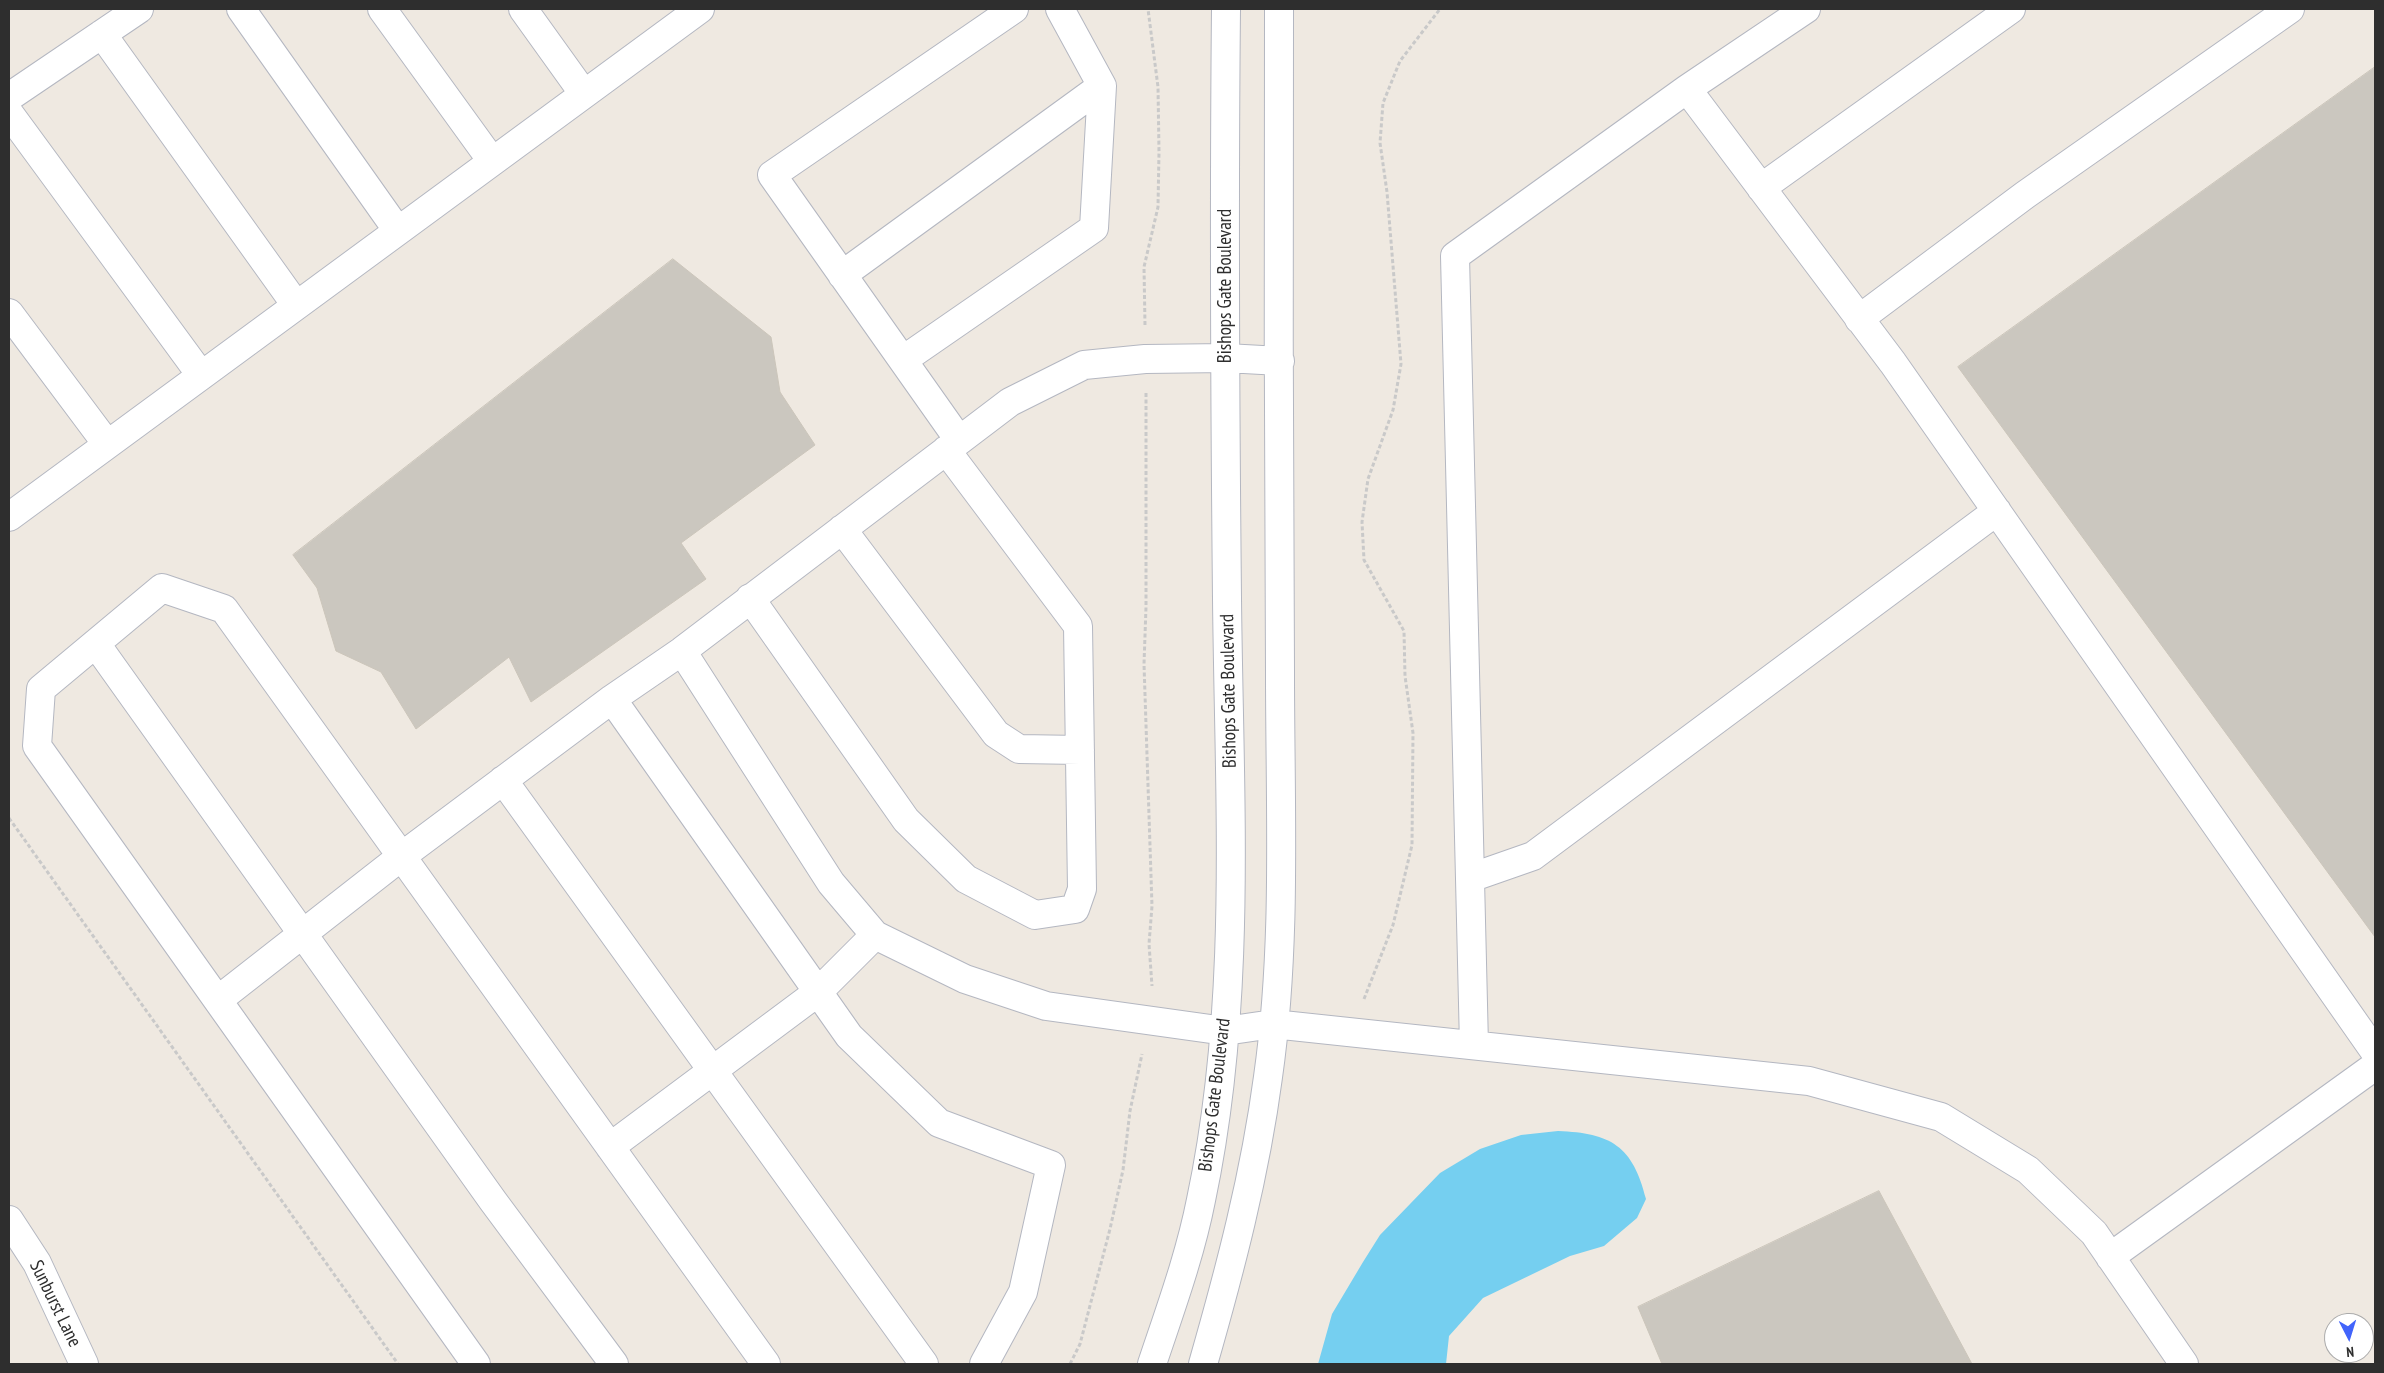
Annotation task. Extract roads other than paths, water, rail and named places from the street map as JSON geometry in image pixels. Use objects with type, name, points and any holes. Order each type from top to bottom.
[{"type":"street","points":[[9,97],[139,9]]},
{"type":"street","points":[[241,9],[398,231]]},
{"type":"street","points":[[382,9],[492,161]]},
{"type":"street","points":[[523,9],[584,94]]},
{"type":"street","points":[[750,598],[906,820],[966,879],[1035,916],[1075,909],[1082,889],[1078,626],[953,445],[903,360],[772,175],[1014,9]]},
{"type":"street","points":[[903,360],[1094,228],[1102,86],[1060,9]]},
{"type":"street","name":"Bishops Gate Boulevard","points":[[1152,1364],[1180,1282],[1201,1201],[1216,1114],[1225,1031],[1231,866],[1226,358],[1226,9]]},
{"type":"street","points":[[1203,1364],[1241,1224],[1255,1159],[1269,1074],[1278,944],[1281,838],[1279,9]]},
{"type":"street","points":[[1474,1045],[1456,256],[1687,89],[1806,9]]},
{"type":"street","points":[[1761,188],[2011,9]]},
{"type":"street","points":[[1859,319],[2025,195],[2290,9]]},
{"type":"street","points":[[13,505],[107,444],[296,306],[584,94],[683,14]]},
{"type":"street","points":[[102,34],[296,306]]},
{"type":"street","points":[[842,275],[1102,86]]},
{"type":"street","points":[[1687,89],[1893,363],[2375,1052]]},
{"type":"street","points":[[9,113],[201,375]]},
{"type":"street","points":[[9,313],[107,444]]},
{"type":"street","points":[[218,1000],[402,856],[612,699],[682,651],[1010,402],[1084,365],[1145,360],[1226,358],[1280,361]]},
{"type":"street","points":[[1470,878],[1533,856],[1996,511]]},
{"type":"street","points":[[842,529],[996,734],[1019,749],[1080,750]]},
{"type":"street","points":[[476,1364],[37,746],[41,689],[162,588],[224,609],[766,1364]]},
{"type":"street","points":[[96,644],[493,1201],[614,1364]]},
{"type":"street","points":[[682,651],[832,883],[875,935],[965,978],[1046,1006],[1149,1021],[1225,1031],[1273,1024],[1809,1082],[1941,1117],[2028,1170],[2094,1233],[2184,1364]]},
{"type":"street","points":[[612,699],[849,1036],[939,1123],[1050,1165],[1023,1292],[984,1364]]},
{"type":"street","points":[[503,780],[924,1364]]},
{"type":"street","points":[[610,1147],[818,992],[875,935]]},
{"type":"street","points":[[2110,1257],[2375,1066]]},
{"type":"street","name":"Sunburst Lane","points":[[9,1220],[37,1263],[84,1364]]},
{"type":"water","points":[[1558,1131],[1576,1132],[1606,1139],[1626,1155],[1641,1181],[1646,1199],[1637,1218],[1604,1246],[1570,1256],[1483,1298],[1449,1336],[1446,1364],[1318,1364],[1332,1314],[1380,1235],[1440,1173],[1480,1149],[1521,1135]]}]
